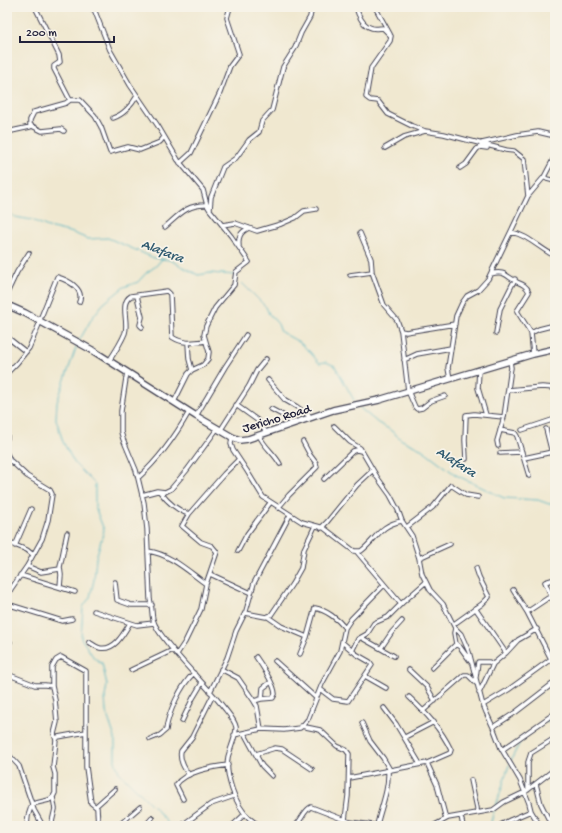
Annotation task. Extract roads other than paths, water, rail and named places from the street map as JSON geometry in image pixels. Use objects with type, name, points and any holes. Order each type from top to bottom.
[{"type":"street","points":[[35,7],[59,55],[60,62],[54,66],[54,69],[70,100]]},
{"type":"street","points":[[84,7],[94,9],[98,7]]},
{"type":"street","points":[[180,163],[191,153],[220,93],[230,66],[239,54],[227,18],[230,7]]},
{"type":"street","points":[[210,210],[211,198],[223,167],[236,158],[249,140],[259,132],[262,121],[272,110],[281,73],[310,16],[312,7]]},
{"type":"street","points":[[356,7],[359,17],[372,29],[382,28],[391,36]]},
{"type":"street","points":[[376,7],[391,36],[390,41],[371,68],[366,97],[370,100],[378,102],[386,112],[398,120],[425,130],[506,150]]},
{"type":"street","points":[[94,9],[110,50],[137,96],[156,123],[180,163],[203,190],[210,210],[249,262],[236,272],[234,285],[215,308],[206,326],[204,341],[208,352],[208,359],[203,365],[192,370],[188,374],[174,402]]},
{"type":"street","points":[[113,118],[131,106],[137,96]]},
{"type":"street","points":[[30,127],[30,120],[34,112],[66,103],[70,100],[80,100],[95,116],[102,127],[110,152],[128,147],[140,150],[160,142],[164,137]]},
{"type":"street","points":[[7,132],[32,126],[42,131],[61,129],[64,131]]},
{"type":"street","points":[[385,148],[404,137],[425,130]]},
{"type":"street","points":[[478,144],[516,134],[538,132],[555,136]]},
{"type":"street","points":[[460,168],[466,164],[479,148],[514,151],[524,159],[528,196]]},
{"type":"street","points":[[450,379],[448,368],[456,316],[462,303],[468,296],[485,284],[528,196],[544,177],[555,156]]},
{"type":"street","points":[[544,177],[555,181]]},
{"type":"street","points":[[165,227],[177,215],[189,208],[207,205]]},
{"type":"street","points":[[222,225],[235,223],[257,231],[281,224],[295,218],[304,211],[316,209]]},
{"type":"street","points":[[239,248],[238,241],[240,235],[243,231],[249,228]]},
{"type":"street","points":[[511,232],[522,235],[555,256]]},
{"type":"street","points":[[360,233],[371,259],[372,272],[384,305],[397,320],[401,331],[408,391],[417,409],[424,407],[431,401],[445,396]]},
{"type":"street","points":[[7,293],[17,272],[29,253]]},
{"type":"street","points":[[350,275],[372,272]]},
{"type":"street","points":[[491,274],[503,273],[522,283],[528,289],[529,292],[517,311],[531,333],[533,354]]},
{"type":"street","points":[[7,373],[26,352],[57,277],[66,280],[79,290],[81,295],[79,302]]},
{"type":"street","points":[[496,333],[500,309],[514,279]]},
{"type":"street","points":[[109,361],[118,348],[125,332],[126,302],[129,297],[167,291],[170,294],[171,335],[173,338],[180,342],[188,343],[204,341]]},
{"type":"street","points":[[137,296],[142,317],[140,325],[142,327]]},
{"type":"street","name":"Jericho Road","points":[[7,305],[92,350],[219,430],[232,437],[244,440],[311,418],[450,379],[510,360],[555,349]]},
{"type":"street","points":[[401,331],[406,332],[455,324]]},
{"type":"street","points":[[531,333],[555,325]]},
{"type":"street","points":[[196,416],[246,335]]},
{"type":"street","points":[[7,337],[26,352]]},
{"type":"street","points":[[188,343],[189,359],[192,370]]},
{"type":"street","points":[[404,360],[417,354],[451,348]]},
{"type":"street","points":[[142,495],[165,492],[174,486],[219,430],[257,370],[266,359]]},
{"type":"street","points":[[498,446],[497,441],[504,417],[508,390],[511,368],[510,360]]},
{"type":"street","points":[[480,370],[478,388],[486,415]]},
{"type":"street","points":[[127,372],[121,411],[121,432],[136,470],[142,495],[147,530],[150,599],[152,605],[151,612],[154,623],[173,650],[233,720],[236,727],[228,759],[230,784],[234,796],[245,814],[252,821],[262,826]]},
{"type":"street","points":[[268,380],[285,400],[304,411],[311,418]]},
{"type":"street","points":[[508,390],[542,387],[555,388]]},
{"type":"street","points":[[236,405],[257,420],[266,432]]},
{"type":"street","points":[[271,409],[288,418],[291,424]]},
{"type":"street","points":[[138,478],[147,470],[176,434],[189,412]]},
{"type":"street","points":[[466,459],[466,415],[474,414],[504,417]]},
{"type":"street","points":[[522,430],[555,419]]},
{"type":"street","points":[[334,426],[350,442],[357,445],[372,470],[390,495],[402,521],[412,536],[422,574],[432,594],[447,610],[454,626],[463,639],[472,663],[483,705],[502,750],[526,791],[531,811],[540,826]]},
{"type":"street","points":[[546,429],[555,465]]},
{"type":"street","points":[[500,430],[516,434],[529,476]]},
{"type":"street","points":[[7,432],[7,438]]},
{"type":"street","points":[[259,435],[263,444],[275,456],[280,464]]},
{"type":"street","points":[[232,437],[232,447],[259,494],[270,503],[302,522],[321,528],[330,533],[343,544],[356,552],[399,602],[402,603]]},
{"type":"street","points":[[278,508],[288,495],[317,467],[316,462],[310,455],[303,442]]},
{"type":"street","points":[[324,479],[353,451],[360,451]]},
{"type":"street","points":[[500,453],[522,452]]},
{"type":"street","points":[[524,458],[552,452]]},
{"type":"street","points":[[7,454],[9,458],[8,462],[11,461],[27,476],[51,492],[48,520],[42,539],[32,554],[27,566],[9,588],[7,598]]},
{"type":"street","points":[[177,654],[185,642],[201,609],[206,584],[217,552],[212,546],[201,542],[182,526],[189,514],[239,459]]},
{"type":"street","points":[[321,528],[357,485],[372,470]]},
{"type":"street","points":[[407,527],[433,507],[451,485],[466,495],[478,497]]},
{"type":"street","points":[[160,492],[182,511],[189,514]]},
{"type":"street","points":[[238,551],[247,534],[270,503]]},
{"type":"street","points":[[15,546],[30,509]]},
{"type":"street","points":[[210,692],[222,669],[236,631],[245,613],[258,576],[290,515]]},
{"type":"street","points":[[356,552],[363,550],[386,526],[402,521]]},
{"type":"street","points":[[268,617],[298,574],[301,568],[306,544],[315,526]]},
{"type":"street","points":[[60,587],[62,575],[60,568],[68,533]]},
{"type":"street","points":[[7,542],[27,550],[32,554]]},
{"type":"street","points":[[419,558],[450,544]]},
{"type":"street","points":[[148,552],[158,553],[175,562],[206,584]]},
{"type":"street","points":[[27,566],[41,572],[60,568]]},
{"type":"street","points":[[472,663],[460,646],[456,644],[454,626],[488,597],[478,577],[476,568]]},
{"type":"street","points":[[210,574],[251,593]]},
{"type":"street","points":[[20,575],[75,592]]},
{"type":"street","points":[[554,599],[545,582],[555,579]]},
{"type":"street","points":[[115,582],[117,600],[131,604],[152,605]]},
{"type":"street","points":[[352,651],[358,639],[367,634],[374,623],[388,617],[426,582]]},
{"type":"street","points":[[234,735],[261,729],[284,730],[300,728],[308,719],[320,689],[341,649],[345,628],[351,619],[384,585]]},
{"type":"street","points":[[483,705],[508,690],[551,659],[527,612],[513,590]]},
{"type":"street","points":[[527,612],[548,598],[554,599]]},
{"type":"street","points":[[7,604],[62,621],[72,618]]},
{"type":"street","points":[[300,654],[307,637],[315,608],[337,619],[345,628]]},
{"type":"street","points":[[475,608],[506,653]]},
{"type":"street","points":[[94,611],[137,625],[154,623]]},
{"type":"street","points":[[245,613],[268,617],[281,626],[307,637]]},
{"type":"street","points":[[381,648],[402,621]]},
{"type":"street","points":[[89,642],[100,648],[108,647],[117,642],[130,623]]},
{"type":"street","points":[[479,693],[493,664],[518,640],[536,629]]},
{"type":"street","points":[[362,638],[394,656]]},
{"type":"street","points":[[320,689],[333,699],[348,701],[370,669],[372,663],[352,651],[342,642]]},
{"type":"street","points":[[432,668],[456,644]]},
{"type":"street","points":[[341,649],[348,648]]},
{"type":"street","points":[[131,670],[173,650]]},
{"type":"street","points":[[254,701],[262,698],[270,699],[275,696],[275,691],[264,667],[256,657]]},
{"type":"street","points":[[51,826],[55,809],[53,797],[55,789],[55,774],[53,767],[56,740],[54,734],[57,722],[52,686],[52,667],[58,658],[63,658],[85,670],[86,767],[91,803],[96,806],[98,812],[98,826]]},
{"type":"street","points":[[275,661],[316,698]]},
{"type":"street","points":[[476,678],[478,662],[489,662],[493,664]]},
{"type":"street","points":[[222,669],[238,678],[254,701],[261,729]]},
{"type":"street","points":[[409,670],[424,684],[432,694],[435,701]]},
{"type":"street","points":[[423,711],[462,677],[468,675],[474,670]]},
{"type":"street","points":[[150,739],[160,735],[166,730],[169,716],[188,679],[194,673]]},
{"type":"street","points":[[7,674],[35,685],[52,686]]},
{"type":"street","points":[[468,675],[477,684]]},
{"type":"street","points":[[365,676],[386,688]]},
{"type":"street","points":[[182,721],[202,682]]},
{"type":"street","points":[[262,698],[262,688],[271,682]]},
{"type":"street","points":[[493,727],[516,712],[555,682]]},
{"type":"street","points":[[432,694],[441,696]]},
{"type":"street","points":[[189,775],[183,765],[180,751],[192,737],[213,695]]},
{"type":"street","points":[[349,778],[427,763],[447,756],[451,752],[448,742],[434,722],[409,697]]},
{"type":"street","points":[[384,708],[405,737],[420,764]]},
{"type":"street","points":[[502,750],[555,713]]},
{"type":"street","points":[[405,737],[434,722]]},
{"type":"street","points":[[295,826],[308,808],[311,807],[345,820],[378,826],[386,792],[389,770],[383,758],[370,741],[362,723]]},
{"type":"street","points":[[301,726],[320,730],[349,754],[348,796],[345,820]]},
{"type":"street","points":[[56,740],[58,737],[86,732]]},
{"type":"street","points":[[244,733],[266,771],[272,776]]},
{"type":"street","points":[[526,791],[528,762],[531,753],[555,738]]},
{"type":"street","points":[[7,744],[8,754],[19,766],[32,804],[43,826]]},
{"type":"street","points":[[256,754],[275,748],[282,749],[312,769]]},
{"type":"street","points":[[427,763],[437,785],[446,819]]},
{"type":"street","points":[[183,799],[176,785],[178,782],[195,772],[228,765]]},
{"type":"street","points":[[433,826],[446,819],[495,809],[526,791],[555,768]]},
{"type":"street","points":[[471,780],[477,813]]},
{"type":"street","points":[[536,784],[541,804],[552,826]]},
{"type":"street","points":[[96,806],[115,789]]},
{"type":"street","points":[[181,826],[211,804],[234,796]]},
{"type":"street","points":[[32,804],[49,800],[53,797]]},
{"type":"street","points":[[27,826],[28,816],[32,804]]},
{"type":"street","points":[[118,826],[140,807]]},
{"type":"street","points":[[499,826],[531,811]]},
{"type":"street","points":[[232,826],[245,814]]},
{"type":"street","points":[[461,816],[463,826]]},
{"type":"street","points":[[145,826],[152,818]]},
{"type":"waterway","name":"Alafara","points":[[7,211],[15,217],[32,220],[48,227],[73,233],[88,239],[108,238],[154,258],[170,260],[198,275],[210,273],[235,275]]},
{"type":"waterway","points":[[79,341],[92,318],[103,304],[124,287],[138,282],[162,259]]},
{"type":"waterway","name":"Alafara","points":[[237,278],[266,307],[269,314],[278,324],[281,332],[299,342],[319,363],[326,362],[335,366],[354,400]]},
{"type":"waterway","points":[[77,345],[57,402],[56,419],[63,442],[75,464],[95,484],[95,507],[104,530],[96,558],[94,580],[90,597],[83,607],[81,638],[94,658],[102,663],[107,685],[105,697],[106,712],[115,738],[115,761],[119,772],[156,809],[170,826]]},
{"type":"waterway","name":"Alafara","points":[[360,408],[402,440],[423,450],[456,475],[504,498],[538,500],[549,504],[555,503]]},
{"type":"waterway","points":[[546,722],[555,716]]},
{"type":"waterway","points":[[511,760],[522,738]]},
{"type":"waterway","points":[[496,806],[509,765]]},
{"type":"waterway","points":[[490,826],[494,811]]}]
